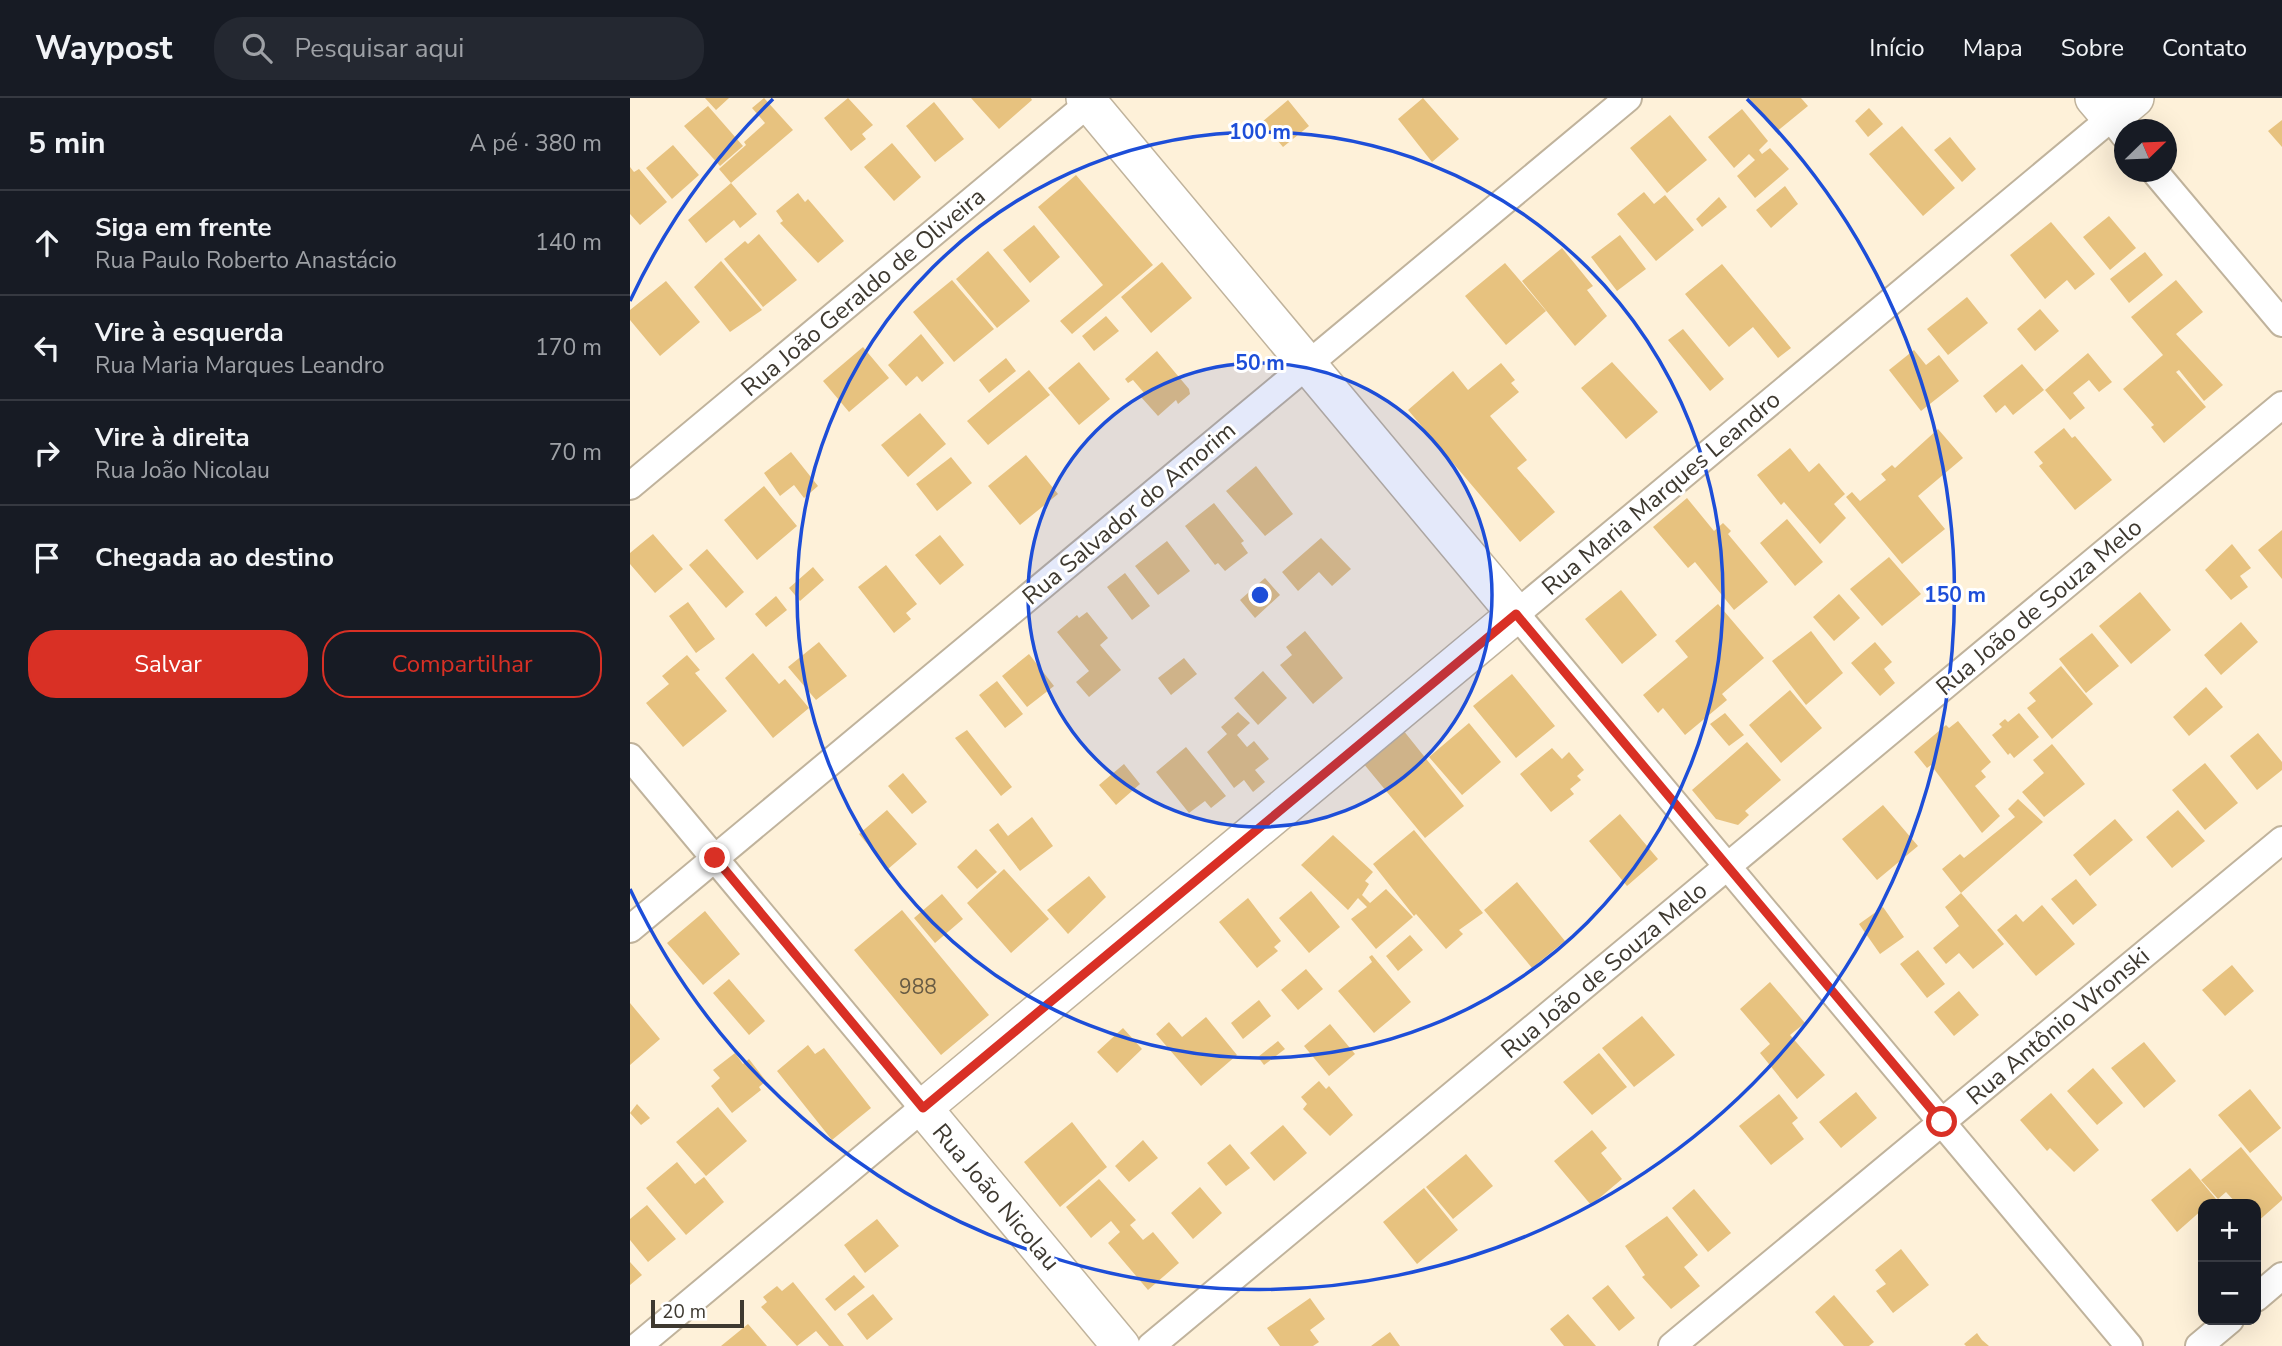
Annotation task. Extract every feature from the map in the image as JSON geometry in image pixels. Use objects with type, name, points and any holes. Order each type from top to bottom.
[{"type":"street","name":"Rua Salvador do Amorim","points":[[630,929],[1628,98]]},
{"type":"street","points":[[1090,100],[2129,1346]]},
{"type":"street","name":"Rua João Geraldo de Oliveira","points":[[630,486],[1090,100]]},
{"type":"street","name":"Rua Maria Marques Leandro","points":[[638,1346],[2116,112]]},
{"type":"street","points":[[2163,182],[2282,323]]},
{"type":"street","name":"Rua João de Souza Melo","points":[[1151,1346],[2282,405]]},
{"type":"street","name":"Rua João Nicolau","points":[[630,757],[1121,1346]]},
{"type":"street","name":"Rua Antônio Wronski","points":[[1672,1346],[2282,840]]},
{"type":"street","points":[[2261,1294],[2282,1276]]},
{"type":"street","points":[[2199,1346],[2224,1325]]},
{"type":"building","points":[[705,98],[729,98],[716,110]]},
{"type":"building","points":[[764,98],[793,130],[731,183],[719,169],[746,145],[744,142],[765,123],[752,108]]},
{"type":"building","points":[[848,98],[873,125],[862,134],[866,139],[851,151],[824,118]]},
{"type":"building","points":[[971,98],[1031,98],[1032,100],[999,129]]},
{"type":"building","points":[[1423,98],[1459,139],[1432,162],[1398,119]]},
{"type":"building","points":[[1749,98],[1801,98],[1808,106],[1776,132]]},
{"type":"building","points":[[1288,100],[1309,126],[1283,147],[1262,122]]},
{"type":"building","points":[[934,102],[964,139],[935,162],[906,126]]},
{"type":"building","points":[[708,106],[743,146],[720,166],[684,126]]},
{"type":"building","points":[[1869,108],[1883,124],[1868,137],[1855,121]]},
{"type":"building","points":[[1742,109],[1768,141],[1759,150],[1762,154],[1770,148],[1789,169],[1755,198],[1737,176],[1755,160],[1749,154],[1734,168],[1708,137]]},
{"type":"building","points":[[1670,115],[1707,160],[1667,193],[1630,148]]},
{"type":"building","points":[[2282,120],[2282,147],[2268,131]]},
{"type":"building","points":[[1902,126],[1955,188],[1923,216],[1869,154]]},
{"type":"building","points":[[1950,137],[1976,169],[1962,182],[1934,150]]},
{"type":"building","points":[[892,143],[921,177],[894,201],[864,167]]},
{"type":"building","points":[[673,145],[699,175],[672,199],[646,168]]},
{"type":"building","points":[[630,167],[634,172],[639,169],[667,202],[640,225],[630,214]]},
{"type":"building","points":[[1076,175],[1153,265],[1072,334],[1060,321],[1103,285],[1038,207]]},
{"type":"building","points":[[731,183],[757,214],[740,228],[734,220],[706,243],[688,220]]},
{"type":"building","points":[[1785,186],[1798,204],[1771,228],[1756,210]]},
{"type":"building","points":[[1644,192],[1654,204],[1665,195],[1694,230],[1656,261],[1617,214]]},
{"type":"building","points":[[798,193],[805,202],[808,199],[844,241],[818,263],[780,223],[783,221],[776,211]]},
{"type":"building","points":[[1719,197],[1727,207],[1702,227],[1696,219]]},
{"type":"building","points":[[2109,216],[2136,248],[2110,270],[2083,237]]},
{"type":"building","points":[[2051,222],[2095,274],[2075,290],[2067,280],[2045,299],[2010,255]]},
{"type":"building","points":[[1034,225],[1060,257],[1030,283],[1003,250]]},
{"type":"building","points":[[759,234],[797,280],[763,307],[724,259],[745,241],[748,244]]},
{"type":"building","points":[[1620,235],[1646,269],[1617,291],[1591,257]]},
{"type":"building","points":[[1562,248],[1593,286],[1587,290],[1607,316],[1575,346],[1522,281]]},
{"type":"building","points":[[988,251],[1030,301],[997,328],[956,279]]},
{"type":"building","points":[[2145,252],[2163,275],[2129,303],[2110,279]]},
{"type":"building","points":[[721,261],[762,310],[730,332],[694,287]]},
{"type":"building","points":[[1162,262],[1192,298],[1151,333],[1121,297]]},
{"type":"building","points":[[1505,263],[1546,311],[1506,345],[1465,296]]},
{"type":"building","points":[[1722,264],[1791,348],[1778,358],[1753,327],[1729,347],[1685,294]]},
{"type":"building","points":[[952,280],[994,329],[954,362],[913,312]]},
{"type":"building","points":[[2176,280],[2203,312],[2176,334],[2223,385],[2204,401],[2179,370],[2176,372],[2206,407],[2164,443],[2151,427],[2154,425],[2123,389],[2163,355],[2131,317]]},
{"type":"building","points":[[666,281],[700,322],[660,356],[630,320],[630,310]]},
{"type":"building","points":[[1967,297],[1988,323],[1948,355],[1927,329]]},
{"type":"building","points":[[2040,309],[2059,331],[2035,351],[2017,329]]},
{"type":"building","points":[[1106,316],[1119,331],[1094,351],[1082,336]]},
{"type":"building","points":[[1683,329],[1724,379],[1710,391],[1668,340]]},
{"type":"building","points":[[921,334],[944,363],[922,382],[917,376],[906,386],[888,365]]},
{"type":"building","points":[[863,347],[889,378],[849,412],[823,381]]},
{"type":"building","points":[[1914,350],[1926,365],[1939,355],[1959,381],[1921,411],[1889,370]]},
{"type":"building","points":[[1157,351],[1189,389],[1190,394],[1178,404],[1176,400],[1158,416],[1141,397],[1145,394],[1133,380],[1128,383],[1125,379]]},
{"type":"building","points":[[2088,353],[2112,382],[2099,392],[2089,380],[2073,393],[2085,408],[2070,420],[2045,390]]},
{"type":"building","points":[[1006,358],[1016,371],[989,393],[979,380]]},
{"type":"building","points":[[1079,362],[1110,399],[1079,425],[1048,388]]},
{"type":"building","points":[[1612,362],[1658,412],[1626,439],[1581,388]]},
{"type":"building","points":[[1501,363],[1515,380],[1511,383],[1519,392],[1490,416],[1527,460],[1517,468],[1555,512],[1520,542],[1408,410],[1453,371],[1468,390]]},
{"type":"building","points":[[2022,364],[2044,390],[2013,415],[2005,405],[1996,413],[1983,396]]},
{"type":"building","points":[[1029,370],[1050,395],[988,445],[967,421]]},
{"type":"building","points":[[920,413],[946,444],[908,477],[881,445]]},
{"type":"building","points":[[2064,428],[2072,438],[2075,436],[2112,480],[2075,510],[2039,466],[2043,463],[2034,452]]},
{"type":"building","points":[[1938,429],[1963,458],[1918,496],[1945,529],[1902,564],[1846,497],[1852,492],[1860,501],[1886,480],[1881,474],[1892,465],[1895,468]]},
{"type":"building","points":[[1790,448],[1809,472],[1819,463],[1845,494],[1834,504],[1846,518],[1820,544],[1784,502],[1781,505],[1757,475]]},
{"type":"building","points":[[791,452],[818,486],[804,498],[794,485],[780,496],[764,473]]},
{"type":"building","points":[[1026,455],[1058,494],[1020,525],[988,486]]},
{"type":"building","points":[[951,457],[972,483],[937,511],[916,484]]},
{"type":"building","points":[[1256,466],[1293,514],[1265,536],[1226,491]]},
{"type":"building","points":[[764,486],[797,526],[757,560],[724,520]]},
{"type":"building","points":[[1687,498],[1714,531],[1723,523],[1731,531],[1728,534],[1768,582],[1734,610],[1695,562],[1688,568],[1653,527]]},
{"type":"building","points":[[1214,503],[1244,541],[1241,543],[1248,553],[1225,571],[1218,563],[1215,565],[1185,526]]},
{"type":"building","points":[[1787,519],[1823,562],[1795,586],[1760,543]]},
{"type":"building","points":[[2282,530],[2282,579],[2258,550]]},
{"type":"building","points":[[653,534],[683,569],[655,593],[630,564],[630,553]]},
{"type":"building","points":[[940,535],[964,565],[940,585],[915,555]]},
{"type":"building","points":[[1321,538],[1351,569],[1332,586],[1319,572],[1298,591],[1282,572]]},
{"type":"building","points":[[1167,541],[1190,571],[1158,595],[1135,566]]},
{"type":"building","points":[[2232,544],[2251,568],[2240,576],[2248,587],[2231,600],[2205,570]]},
{"type":"building","points":[[707,549],[744,592],[726,608],[689,565]]},
{"type":"building","points":[[1889,557],[1921,594],[1882,626],[1850,589]]},
{"type":"building","points":[[886,565],[917,604],[906,613],[911,619],[894,633],[858,587]]},
{"type":"building","points":[[813,567],[824,580],[800,601],[789,588]]},
{"type":"building","points":[[1125,573],[1150,606],[1132,620],[1107,587]]},
{"type":"building","points":[[1265,578],[1280,595],[1255,618],[1240,600]]},
{"type":"building","points":[[1621,590],[1657,635],[1622,664],[1585,619]]},
{"type":"building","points":[[2140,592],[2171,630],[2131,664],[2099,626]]},
{"type":"building","points":[[1839,594],[1860,618],[1834,641],[1813,617]]},
{"type":"building","points":[[776,596],[787,610],[766,627],[755,614]]},
{"type":"building","points":[[688,602],[715,639],[696,653],[669,616]]},
{"type":"building","points":[[1718,604],[1764,658],[1722,694],[1727,700],[1685,735],[1663,708],[1658,713],[1643,695],[1688,657],[1675,641]]},
{"type":"building","points":[[1087,612],[1108,638],[1100,645],[1121,670],[1089,697],[1076,682],[1089,671],[1057,632],[1077,615],[1079,618]]},
{"type":"building","points":[[2241,622],[2258,642],[2221,675],[2204,655]]},
{"type":"building","points":[[1305,631],[1343,678],[1313,704],[1280,665],[1292,655],[1286,647]]},
{"type":"building","points":[[1811,631],[1843,673],[1806,705],[1772,661]]},
{"type":"building","points":[[2092,633],[2119,666],[2086,693],[2059,659]]},
{"type":"building","points":[[819,642],[847,676],[816,700],[788,667]]},
{"type":"building","points":[[1875,642],[1892,662],[1884,669],[1895,683],[1880,696],[1851,663]]},
{"type":"building","points":[[753,653],[779,684],[785,679],[809,708],[773,738],[725,678]]},
{"type":"building","points":[[1029,654],[1054,686],[1027,707],[1002,676]]},
{"type":"building","points":[[687,655],[700,670],[695,673],[727,711],[683,747],[646,703],[669,684],[662,676]]},
{"type":"building","points":[[1184,658],[1197,674],[1171,695],[1158,678]]},
{"type":"building","points":[[2061,666],[2093,704],[2052,739],[2027,708],[2036,701],[2029,693]]},
{"type":"building","points":[[1263,671],[1287,698],[1258,725],[1234,698]]},
{"type":"building","points":[[1512,674],[1555,726],[1516,758],[1473,706]]},
{"type":"building","points":[[997,681],[1023,714],[1005,728],[979,695]]},
{"type":"building","points":[[2206,687],[2223,707],[2189,736],[2173,717]]},
{"type":"building","points":[[1790,690],[1822,728],[1781,763],[1749,725]]},
{"type":"building","points":[[1238,712],[1250,723],[1237,735],[1247,747],[1254,741],[1269,759],[1255,770],[1265,782],[1253,792],[1244,780],[1234,788],[1207,752],[1227,734],[1221,727]]},
{"type":"building","points":[[1725,713],[1744,735],[1729,746],[1710,724]]},
{"type":"building","points":[[2019,713],[2039,737],[2014,758],[2010,753],[2008,755],[1992,735],[2002,727],[1999,724],[2005,719],[2008,722]]},
{"type":"building","points":[[1958,721],[1991,762],[1981,771],[1986,777],[1975,786],[2000,816],[1982,833],[1931,765],[1927,768],[1914,752],[1946,725],[1949,728]]},
{"type":"building","points":[[1469,723],[1501,762],[1462,795],[1429,757]]},
{"type":"building","points":[[967,730],[1012,787],[1001,796],[955,738]]},
{"type":"building","points":[[1403,730],[1464,806],[1425,838],[1363,763]]},
{"type":"building","points":[[2258,733],[2282,762],[2282,770],[2257,790],[2230,756]]},
{"type":"building","points":[[1747,742],[1781,780],[1745,811],[1749,815],[1738,825],[1716,819],[1692,790]]},
{"type":"building","points":[[2052,744],[2085,784],[2044,817],[2022,792],[2044,773],[2033,760]]},
{"type":"building","points":[[1186,747],[1226,796],[1211,808],[1205,801],[1189,813],[1156,772]]},
{"type":"building","points":[[1552,748],[1562,759],[1569,752],[1584,770],[1577,776],[1581,780],[1570,789],[1574,794],[1551,812],[1520,774]]},
{"type":"building","points":[[2205,763],[2238,803],[2205,830],[2172,790]]},
{"type":"building","points":[[1124,764],[1140,784],[1116,805],[1099,785]]},
{"type":"building","points":[[903,773],[927,802],[912,814],[888,786]]},
{"type":"building","points":[[2018,799],[2043,822],[1961,893],[1942,869],[1960,854],[1964,858],[2015,817],[2008,809]]},
{"type":"building","points":[[1883,805],[1918,846],[1877,880],[1842,839]]},
{"type":"building","points":[[887,810],[917,844],[888,869],[859,834]]},
{"type":"building","points":[[2178,810],[2205,841],[2172,868],[2146,837]]},
{"type":"building","points":[[1620,814],[1658,859],[1627,886],[1589,841]]},
{"type":"building","points":[[1032,817],[1053,846],[1020,871],[989,830],[998,823],[1008,836]]},
{"type":"building","points":[[2115,819],[2133,840],[2090,876],[2073,855]]},
{"type":"building","points":[[1414,830],[1483,913],[1459,930],[1463,934],[1446,949],[1416,914],[1414,916],[1373,864]]},
{"type":"building","points":[[1333,835],[1373,872],[1365,881],[1369,884],[1362,895],[1370,903],[1386,889],[1413,917],[1376,949],[1351,919],[1367,907],[1358,898],[1348,910],[1301,865]]},
{"type":"building","points":[[976,849],[997,872],[977,889],[957,867]]},
{"type":"building","points":[[1004,869],[1049,919],[1011,953],[967,903]]},
{"type":"building","points":[[1089,876],[1106,897],[1068,934],[1047,910]]},
{"type":"building","points":[[2076,879],[2097,905],[2073,925],[2051,899]]},
{"type":"building","points":[[1517,882],[1565,941],[1532,968],[1484,910]]},
{"type":"building","points":[[1311,891],[1340,927],[1309,953],[1279,918]]},
{"type":"building","points":[[1961,893],[2004,944],[1973,969],[1959,953],[1946,964],[1933,948],[1959,926],[1945,907]]},
{"type":"building","points":[[942,894],[963,919],[935,943],[914,918]]},
{"type":"building","points":[[1248,898],[1281,941],[1274,947],[1278,951],[1257,968],[1219,922]]},
{"type":"building","points":[[2042,905],[2075,944],[2036,976],[1997,930],[2016,914],[2023,922]]},
{"type":"building","points":[[1883,907],[1904,937],[1880,954],[1859,924]]},
{"type":"building","points":[[902,910],[989,1015],[941,1055],[854,950]]},
{"type":"building","points":[[705,911],[740,954],[703,985],[667,943]]},
{"type":"building","points":[[1410,935],[1423,950],[1398,971],[1386,956]]},
{"type":"building","points":[[1918,950],[1945,984],[1927,998],[1900,964]]},
{"type":"building","points":[[1372,955],[1411,1002],[1374,1033],[1338,991],[1372,962],[1369,957]]},
{"type":"building","points":[[2232,965],[2254,991],[2225,1016],[2202,990]]},
{"type":"building","points":[[1306,969],[1323,989],[1298,1010],[1281,990]]},
{"type":"building","points":[[729,979],[765,1021],[749,1035],[713,993]]},
{"type":"building","points":[[1770,982],[1805,1023],[1790,1035],[1825,1075],[1797,1099],[1760,1053],[1770,1044],[1740,1009]]},
{"type":"building","points":[[1959,991],[1979,1015],[1954,1036],[1934,1012]]},
{"type":"building","points":[[1259,1000],[1271,1016],[1243,1039],[1231,1023]]},
{"type":"building","points":[[630,1003],[660,1039],[630,1065]]},
{"type":"building","points":[[1642,1016],[1675,1055],[1634,1087],[1602,1048]]},
{"type":"building","points":[[1206,1017],[1237,1055],[1201,1086],[1156,1034],[1169,1022],[1182,1037]]},
{"type":"building","points":[[1330,1024],[1355,1054],[1329,1076],[1304,1046]]},
{"type":"building","points":[[1123,1028],[1142,1049],[1117,1073],[1097,1052]]},
{"type":"building","points":[[1278,1041],[1285,1049],[1264,1065],[1258,1057]]},
{"type":"building","points":[[2144,1042],[2176,1081],[2144,1108],[2111,1068]]},
{"type":"building","points":[[808,1045],[815,1054],[824,1048],[871,1108],[832,1140],[777,1071]]},
{"type":"building","points":[[735,1053],[743,1064],[749,1059],[766,1081],[759,1087],[761,1090],[732,1113],[711,1086],[720,1078],[713,1070]]},
{"type":"building","points":[[1599,1053],[1627,1087],[1592,1115],[1563,1082]]},
{"type":"building","points":[[2093,1068],[2123,1103],[2097,1125],[2067,1091]]},
{"type":"building","points":[[1319,1081],[1326,1089],[1329,1086],[1353,1115],[1330,1136],[1303,1109],[1307,1104],[1301,1097]]},
{"type":"building","points":[[2250,1089],[2281,1128],[2250,1153],[2218,1115]]},
{"type":"building","points":[[1856,1092],[1877,1118],[1841,1148],[1819,1122]]},
{"type":"building","points":[[2051,1093],[2099,1150],[2074,1172],[2050,1148],[2047,1151],[2020,1120]]},
{"type":"building","points":[[1779,1094],[1798,1118],[1792,1123],[1804,1139],[1771,1165],[1739,1126]]},
{"type":"building","points":[[637,1104],[650,1118],[641,1125],[630,1113]]},
{"type":"building","points":[[718,1107],[747,1141],[706,1176],[676,1142]]},
{"type":"building","points":[[1072,1122],[1107,1167],[1060,1207],[1024,1162]]},
{"type":"building","points":[[1283,1125],[1307,1153],[1274,1181],[1250,1153]]},
{"type":"building","points":[[1592,1130],[1607,1148],[1601,1153],[1622,1179],[1591,1205],[1554,1161]]},
{"type":"building","points":[[1143,1140],[1158,1158],[1129,1182],[1115,1166]]},
{"type":"building","points":[[1230,1144],[1250,1168],[1226,1186],[1207,1163]]},
{"type":"building","points":[[2241,1147],[2282,1200],[2261,1219],[2261,1199],[2232,1199],[2226,1192],[2218,1199],[2201,1180]]},
{"type":"building","points":[[1466,1154],[1493,1186],[1453,1219],[1426,1187]]},
{"type":"building","points":[[677,1162],[695,1184],[704,1177],[724,1202],[686,1235],[646,1188]]},
{"type":"building","points":[[2190,1168],[2216,1199],[2198,1199],[2198,1213],[2177,1232],[2151,1200]]},
{"type":"building","points":[[1099,1179],[1136,1220],[1130,1225],[1143,1240],[1153,1232],[1179,1263],[1148,1290],[1108,1243],[1120,1232],[1111,1221],[1091,1238],[1066,1207]]},
{"type":"building","points":[[1200,1187],[1222,1213],[1193,1239],[1171,1213]]},
{"type":"building","points":[[1424,1188],[1458,1230],[1417,1264],[1383,1222]]},
{"type":"building","points":[[1694,1189],[1731,1233],[1708,1252],[1672,1208]]},
{"type":"building","points":[[647,1205],[676,1239],[648,1262],[630,1240],[630,1219]]},
{"type":"building","points":[[1667,1216],[1698,1255],[1684,1267],[1700,1286],[1671,1309],[1642,1277],[1645,1275],[1625,1246]]},
{"type":"building","points":[[877,1219],[899,1246],[865,1273],[844,1245]]},
{"type":"building","points":[[1901,1249],[1929,1285],[1893,1313],[1876,1291],[1886,1284],[1875,1270]]},
{"type":"building","points":[[630,1262],[642,1275],[630,1285]]},
{"type":"building","points":[[854,1275],[865,1287],[835,1311],[825,1299]]},
{"type":"building","points":[[793,1282],[844,1346],[829,1346],[816,1331],[797,1346],[761,1307],[767,1302],[763,1297],[777,1286],[782,1291]]},
{"type":"building","points":[[1608,1285],[1635,1318],[1619,1331],[1592,1298]]},
{"type":"building","points":[[873,1294],[893,1319],[867,1340],[847,1314]]},
{"type":"building","points":[[1834,1295],[1874,1342],[1869,1346],[1844,1346],[1815,1312]]},
{"type":"building","points":[[1310,1298],[1325,1319],[1310,1330],[1319,1342],[1313,1346],[1280,1346],[1267,1328]]},
{"type":"building","points":[[1568,1314],[1596,1346],[1564,1346],[1550,1329]]},
{"type":"building","points":[[748,1324],[767,1346],[721,1346]]},
{"type":"building","points":[[1390,1332],[1400,1346],[1371,1346]]},
{"type":"building","points":[[1977,1333],[1982,1340],[1989,1346],[1964,1344]]},
{"type":"route","points":[[715,858],[923,1108],[1516,614],[1942,1122]]}]
